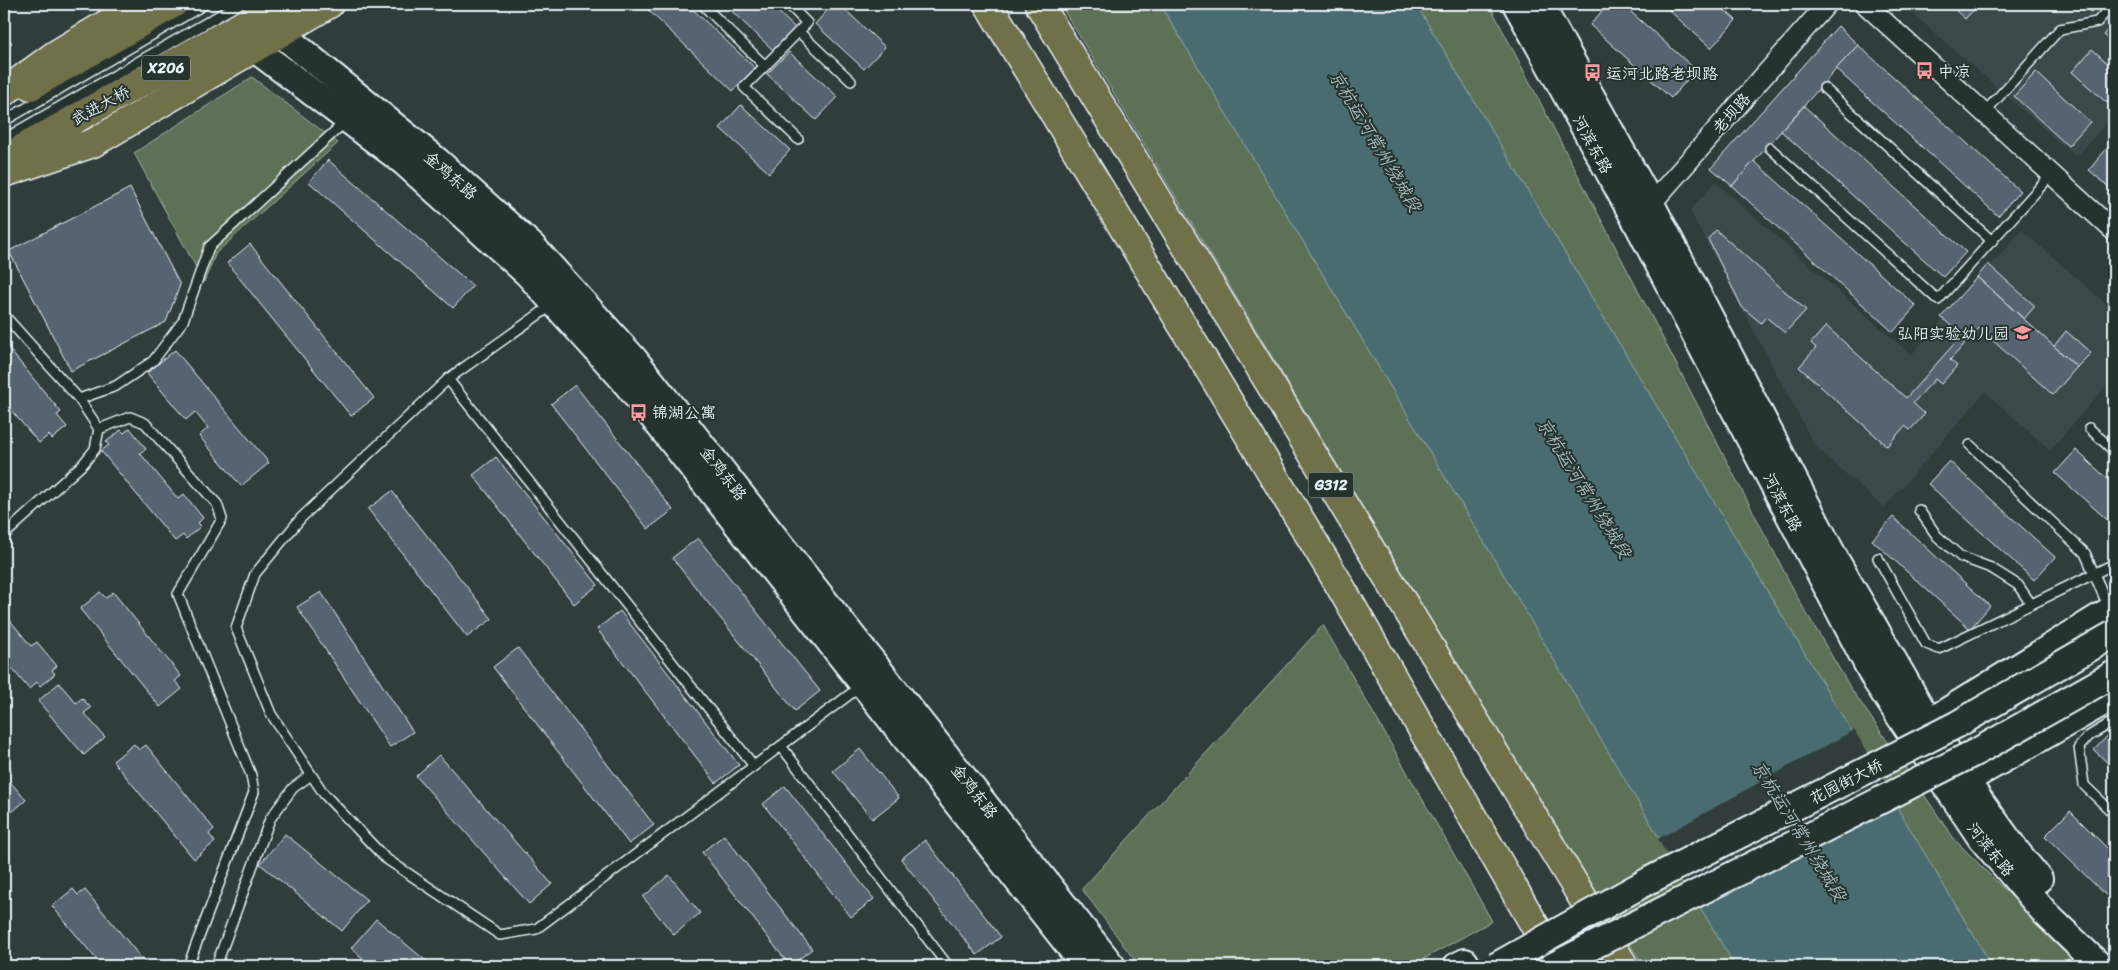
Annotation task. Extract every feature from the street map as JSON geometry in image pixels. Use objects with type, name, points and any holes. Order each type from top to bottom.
[{"type":"main road","points":[[4,92],[55,54],[140,4]]},
{"type":"main road","points":[[4,103],[57,70],[173,4]]},
{"type":"main road","name":"武进大桥","points":[[4,159],[280,4]]},
{"type":"main road","points":[[4,173],[94,143],[329,4]]},
{"type":"main road","name":"G312","points":[[988,4],[1336,580],[1558,966]]},
{"type":"main road","name":"G312","points":[[1040,4],[1624,966]]},
{"type":"main road","name":"河滨东路","points":[[1516,4],[1643,213]]},
{"type":"main road","name":"河滨东路","points":[[1540,4],[1876,681],[1920,728],[1957,786],[1981,838],[2046,914],[2100,966]]},
{"type":"main road","name":"金鸡东路","points":[[280,33],[436,160],[533,247],[563,297]]},
{"type":"main road","name":"金鸡东路","points":[[255,49],[405,163],[527,273],[563,297],[634,359],[1085,966]]},
{"type":"main road","points":[[1920,728],[2113,618]]},
{"type":"main road","name":"花园街大桥","points":[[1496,966],[1650,880],[1956,725],[2113,618]]},
{"type":"main road","name":"花园街大桥","points":[[1553,966],[1978,751],[2114,674]]},
{"type":"main road","name":"金鸡东路","points":[[872,677],[1112,966]]},
{"type":"main road","points":[[1957,786],[2114,696]]},
{"type":"main road","name":"河滨东路","points":[[1957,786],[2017,852],[2062,907],[2114,956]]},
{"type":"main road","points":[[1457,966],[1465,962],[1467,966]]},
{"type":"street","name":"老坝路","points":[[1643,213],[1827,4]]},
{"type":"street","points":[[1865,4],[2114,231]]},
{"type":"lane","points":[[4,120],[205,4]]},
{"type":"lane","points":[[4,139],[240,4]]},
{"type":"lane","points":[[702,4],[765,66]]},
{"type":"lane","points":[[788,4],[807,23],[744,87],[798,139]]},
{"type":"lane","points":[[1984,113],[2060,29],[2097,22],[2113,4]]},
{"type":"lane","points":[[799,32],[851,81]]},
{"type":"lane","points":[[1824,88],[1992,241]]},
{"type":"lane","points":[[79,399],[116,386],[152,361],[183,321],[209,247],[348,119]]},
{"type":"lane","points":[[1770,148],[1938,300],[2052,174]]},
{"type":"lane","points":[[563,297],[448,379],[301,518],[255,574],[236,628],[271,714],[324,794],[385,858],[500,935],[536,929],[872,677]]},
{"type":"lane","points":[[4,315],[79,399],[99,429],[95,449],[83,464],[4,535]]},
{"type":"lane","points":[[448,379],[754,766]]},
{"type":"lane","points":[[99,429],[130,417],[145,423],[217,504],[222,519],[178,594],[251,775],[254,792],[188,966]]},
{"type":"lane","points":[[2088,428],[2114,451]]},
{"type":"lane","points":[[1970,445],[2086,553],[2113,618]]},
{"type":"lane","points":[[1919,510],[1937,536],[1961,557],[1991,568],[2018,585],[2032,604]]},
{"type":"lane","points":[[1878,558],[1926,644],[1939,648],[2114,564]]},
{"type":"lane","points":[[2114,721],[2089,736],[2079,747],[2084,785],[2114,814]]},
{"type":"lane","points":[[781,746],[948,966]]},
{"type":"lane","points":[[216,966],[270,819],[293,788],[311,775]]},
{"type":"shaded area","points":[[1902,4],[2114,4],[2114,115],[2076,157]]},
{"type":"shaded area","name":"弘阳实验幼儿园","points":[[1715,182],[1911,355],[2022,230],[2114,311],[2114,377],[2050,450],[1985,392],[1884,508],[1815,446],[1690,211]]},
{"type":"green space","points":[[1060,4],[1160,4],[1492,555],[1735,966],[1644,966],[1580,869]]},
{"type":"green space","points":[[1416,4],[1489,4],[1800,602],[1850,687],[1955,840],[2081,966],[1992,966]]},
{"type":"green space","points":[[252,77],[338,143],[216,253],[204,282],[134,153]]},
{"type":"green space","points":[[1323,625],[1492,921],[1411,966],[1139,966],[1082,889]]},
{"type":"water","name":"京杭运河常州绕城段","points":[[1160,4],[1416,4],[1992,966],[1735,966],[1492,555]]},
{"type":"pier","points":[[1854,730],[1896,800],[1697,907],[1658,839]]},
{"type":"building","points":[[646,4],[687,4],[755,68],[733,91],[644,6]]},
{"type":"building","points":[[724,4],[770,4],[795,28],[773,50]]},
{"type":"building","points":[[833,4],[839,4],[885,47],[864,69],[815,24]]},
{"type":"building","points":[[1608,4],[1622,4],[1696,70],[1671,98],[1590,25]]},
{"type":"building","points":[[1662,4],[1718,4],[1736,20],[1711,48]]},
{"type":"building","points":[[1949,4],[1979,4],[1965,19]]},
{"type":"building","points":[[2082,4],[2098,4],[2091,12]]},
{"type":"building","points":[[2114,22],[2114,44],[2103,35]]},
{"type":"building","points":[[1838,26],[1858,45],[1732,186],[1711,168]]},
{"type":"building","points":[[4,34],[12,43],[4,52]]},
{"type":"building","points":[[1858,45],[2020,191],[1998,216],[1836,69]]},
{"type":"building","points":[[2092,49],[2114,69],[2114,95],[2107,103],[2072,72]]},
{"type":"building","points":[[789,52],[838,97],[816,120],[767,74]]},
{"type":"building","points":[[2036,72],[2090,122],[2068,146],[2014,96]]},
{"type":"building","points":[[741,105],[790,150],[769,173],[720,128]]},
{"type":"building","points":[[1804,106],[1966,252],[1943,277],[1781,131]]},
{"type":"building","points":[[2109,146],[2114,151],[2114,192],[2089,170]]},
{"type":"building","points":[[328,160],[473,286],[453,308],[309,182]]},
{"type":"building","points":[[1754,161],[1916,306],[1893,332],[1732,186]]},
{"type":"building","points":[[130,188],[180,285],[166,322],[71,371],[9,251]]},
{"type":"building","points":[[1716,230],[1806,310],[1785,333],[1766,317],[1761,323],[1742,307],[1708,239]]},
{"type":"building","points":[[250,244],[374,398],[351,416],[227,263]]},
{"type":"building","points":[[1988,264],[2035,306],[2024,319],[1977,277]]},
{"type":"building","points":[[1977,277],[2077,367],[2053,395],[1979,328],[1950,360],[1957,366],[1941,384],[1935,379],[1913,403],[1925,414],[1910,430],[1905,426],[1887,446],[1799,367],[1816,348],[1811,343],[1826,326],[1906,398],[1962,335],[1941,317]]},
{"type":"building","points":[[2066,331],[2091,353],[2077,367],[2054,346]]},
{"type":"building","points":[[4,343],[61,412],[57,415],[67,427],[52,439],[49,435],[39,443],[4,402]]},
{"type":"building","points":[[175,350],[269,463],[241,486],[199,436],[208,428],[195,412],[186,420],[147,373]]},
{"type":"building","points":[[575,385],[673,510],[648,529],[551,404]]},
{"type":"building","points":[[130,428],[146,449],[140,453],[178,499],[184,494],[203,518],[198,523],[201,526],[186,539],[183,535],[175,541],[101,451],[109,445],[106,442],[121,430],[124,433]]},
{"type":"building","points":[[2076,450],[2114,485],[2114,526],[2055,473]]},
{"type":"building","points":[[496,457],[598,585],[574,604],[473,475]]},
{"type":"building","points":[[1949,461],[2055,557],[2034,580],[1928,484]]},
{"type":"building","points":[[392,491],[492,619],[467,637],[368,509]]},
{"type":"building","points":[[1893,517],[1990,606],[1970,629],[1872,540]]},
{"type":"building","points":[[698,538],[820,691],[795,711],[672,558]]},
{"type":"building","points":[[100,592],[106,598],[113,592],[181,676],[175,681],[182,689],[160,707],[80,609]]},
{"type":"building","points":[[321,592],[413,732],[390,747],[297,607]]},
{"type":"building","points":[[620,611],[739,765],[716,783],[597,629]]},
{"type":"building","points":[[4,613],[31,646],[37,642],[57,666],[52,670],[55,674],[40,686],[37,682],[29,689],[4,659]]},
{"type":"building","points":[[518,648],[654,825],[629,844],[493,667]]},
{"type":"building","points":[[59,683],[76,703],[82,698],[91,708],[84,713],[105,737],[84,755],[38,701]]},
{"type":"building","points":[[2114,729],[2114,769],[2094,750]]},
{"type":"building","points":[[134,744],[139,750],[146,745],[214,829],[209,834],[215,842],[194,859],[113,761]]},
{"type":"building","points":[[860,749],[899,798],[872,819],[833,771]]},
{"type":"building","points":[[439,755],[552,884],[529,904],[416,776]]},
{"type":"building","points":[[4,762],[12,771],[5,776],[26,800],[5,818]]},
{"type":"building","points":[[785,786],[874,899],[851,917],[763,804]]},
{"type":"building","points":[[2070,811],[2114,855],[2114,903],[2045,836]]},
{"type":"building","points":[[285,834],[367,900],[342,931],[260,864]]},
{"type":"building","points":[[724,835],[812,949],[790,966],[702,852]]},
{"type":"building","points":[[925,840],[1001,937],[977,955],[901,859]]},
{"type":"building","points":[[669,875],[700,913],[674,935],[643,897]]},
{"type":"building","points":[[73,889],[78,895],[85,890],[148,966],[102,966],[52,906]]},
{"type":"building","points":[[376,919],[432,966],[372,966],[351,948]]},
{"type":"place","name":"中凉","points":[[1924,71]]},
{"type":"place","name":"运河北路老坝路","points":[[1592,73]]},
{"type":"place","name":"弘阳实验幼儿园","points":[[2023,333]]},
{"type":"place","name":"锦湖公寓","points":[[638,412]]}]
